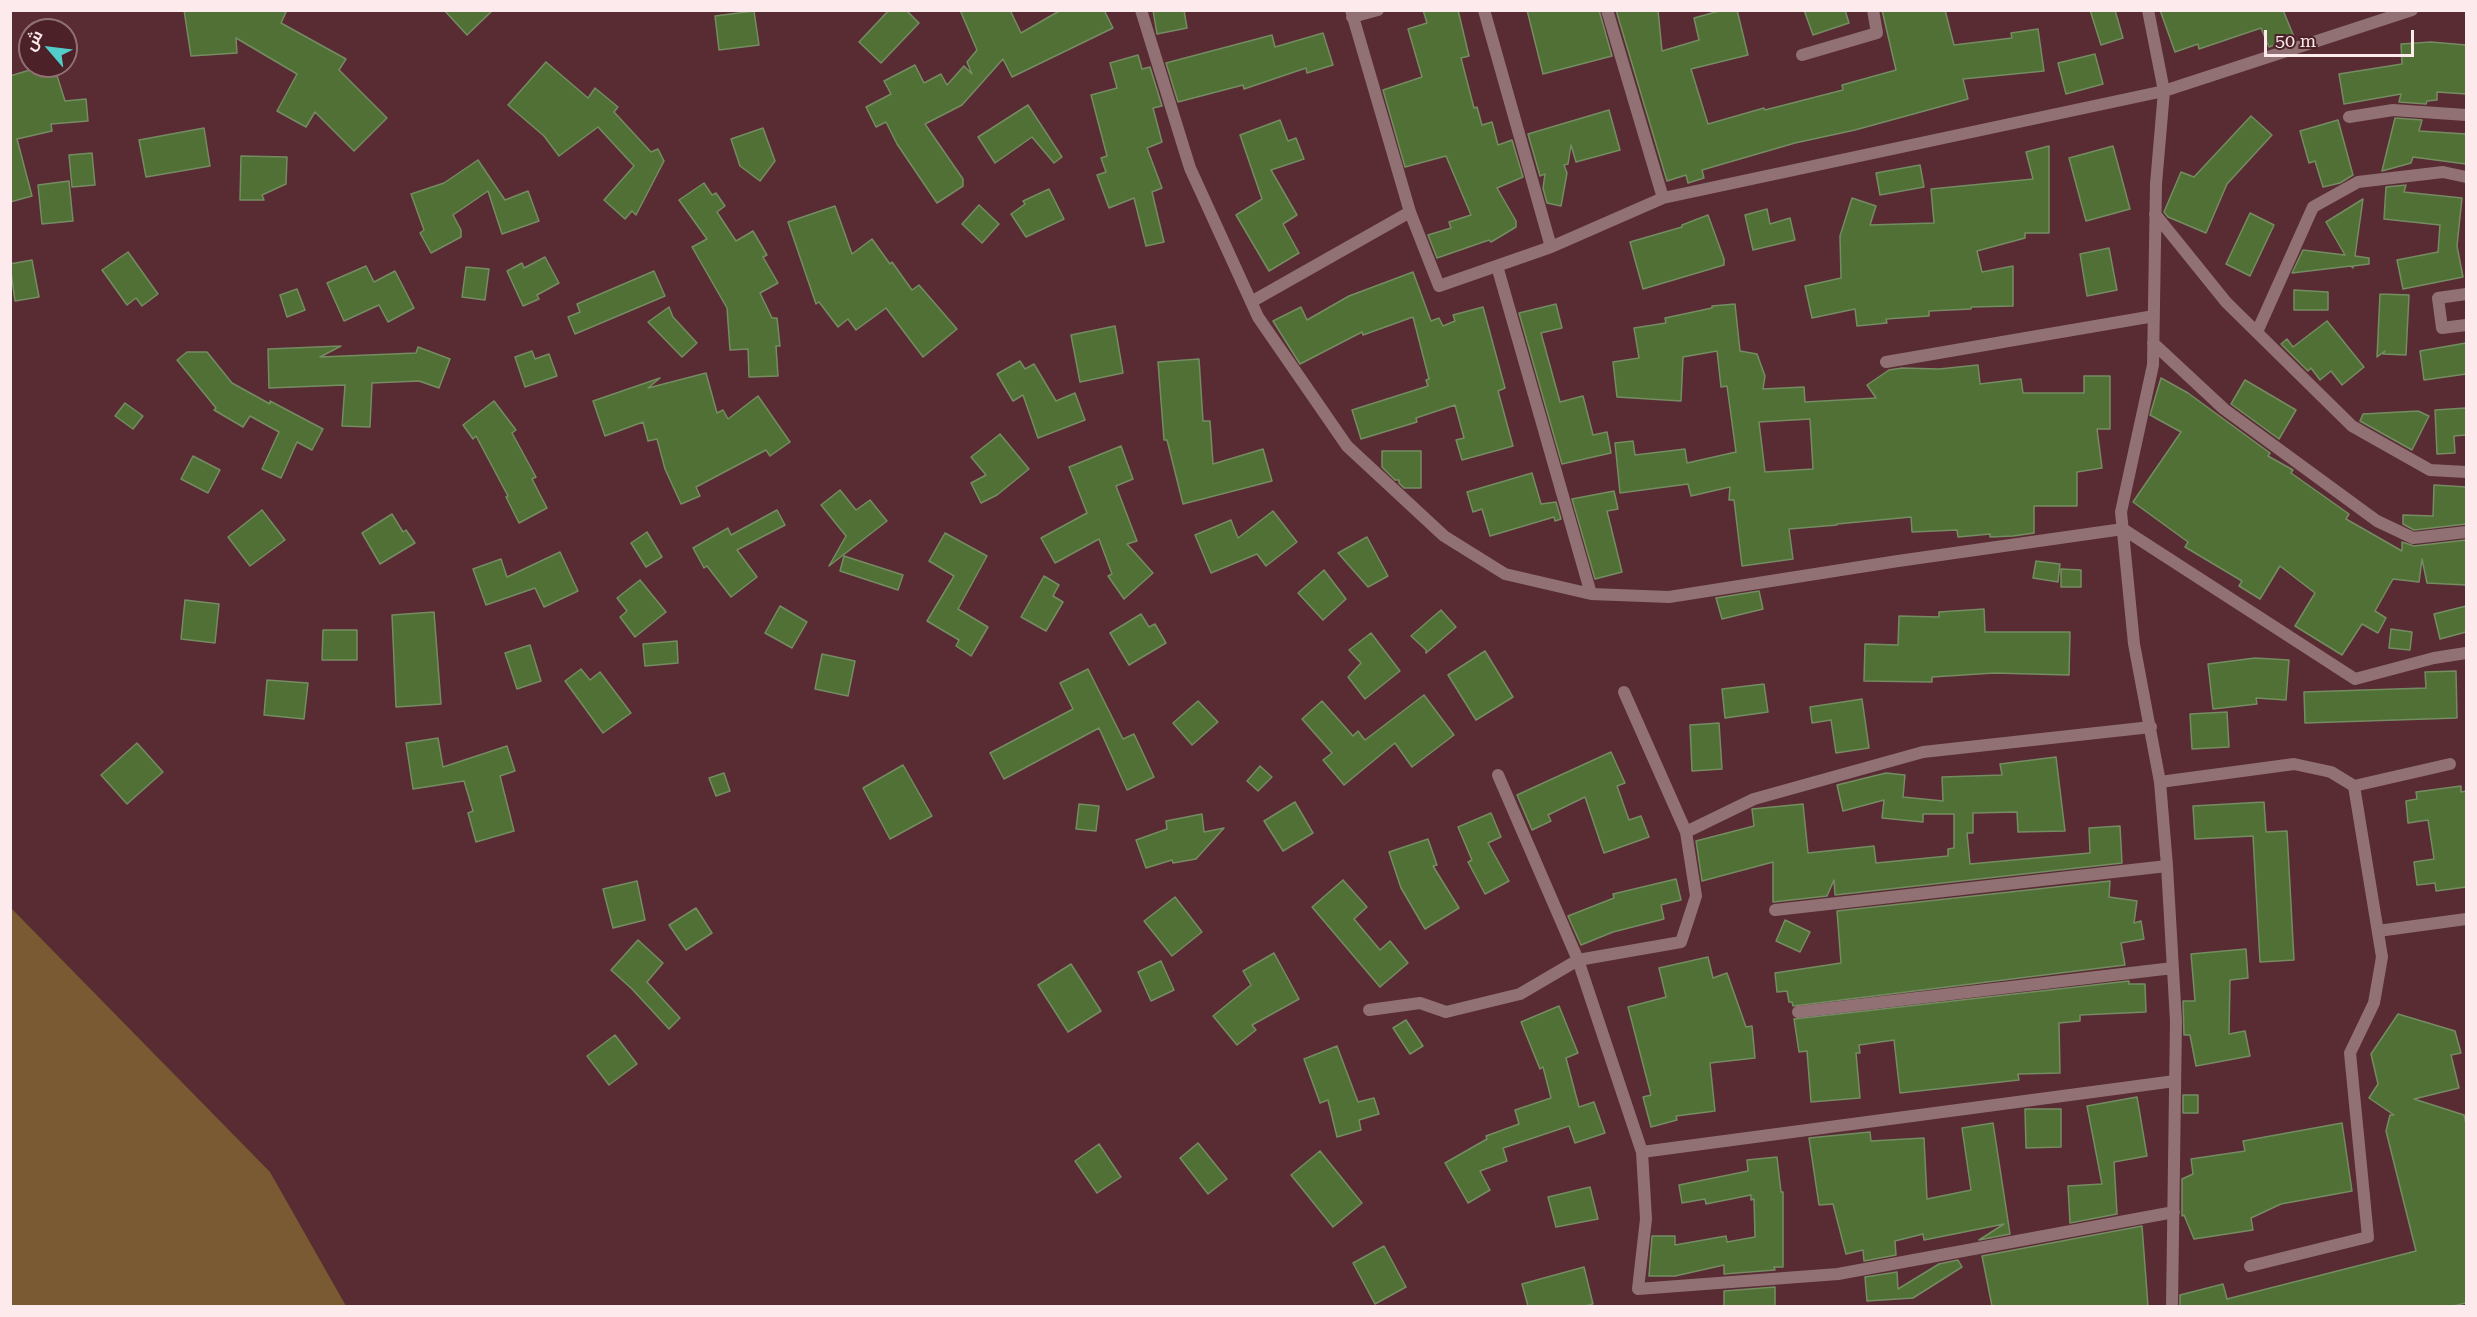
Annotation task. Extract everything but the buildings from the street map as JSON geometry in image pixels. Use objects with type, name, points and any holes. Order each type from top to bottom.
[{"type":"street","points":[[1141,10],[1190,168],[1258,317],[1347,446],[1444,536],[1505,574],[1591,594],[1670,597],[2123,529],[2355,678],[2434,658],[2466,653]]},
{"type":"street","points":[[1378,10],[1351,14],[1410,212],[1438,286],[1551,247],[1664,198],[2164,92],[2412,10]]},
{"type":"street","points":[[1485,10],[1551,247]]},
{"type":"street","points":[[1607,10],[1664,198]]},
{"type":"street","points":[[1802,55],[1877,33],[1873,10]]},
{"type":"street","points":[[2148,10],[2164,92],[2156,184],[2153,365],[2121,512],[2134,644],[2160,782],[2167,866],[2176,1021],[2172,1306]]},
{"type":"street","points":[[2349,117],[2393,110],[2466,115]]},
{"type":"street","points":[[2257,332],[2313,207],[2358,182],[2443,172],[2466,177]]},
{"type":"street","points":[[1251,302],[1410,212]]},
{"type":"street","points":[[2156,213],[2226,302],[2352,426],[2430,470],[2466,472]]},
{"type":"street","points":[[1497,266],[1591,594]]},
{"type":"street","points":[[2466,294],[2439,298],[2442,328],[2466,326]]},
{"type":"street","points":[[1886,362],[2154,316]]},
{"type":"street","points":[[2153,343],[2224,409],[2377,521],[2413,538],[2466,531]]},
{"type":"street","points":[[1369,1010],[1420,1003],[1446,1012],[1520,994],[1578,960],[1681,942],[1696,896],[1686,832],[1624,692]]},
{"type":"street","points":[[1686,832],[1754,799],[1923,752],[2151,727]]},
{"type":"street","points":[[2160,782],[2294,764],[2331,772],[2354,786],[2450,764]]},
{"type":"street","points":[[1498,775],[1578,960],[1642,1152],[1646,1219],[1638,1289],[1838,1274],[2174,1212]]},
{"type":"street","points":[[2250,1266],[2368,1237],[2350,1053],[2374,1003],[2382,957],[2354,786]]},
{"type":"street","points":[[1775,910],[2167,866]]},
{"type":"street","points":[[2378,930],[2466,919]]},
{"type":"street","points":[[1798,1012],[2173,968]]},
{"type":"street","points":[[1642,1152],[2175,1081]]},
{"type":"shaded area","points":[[11,908],[270,1172],[346,1306],[11,1306]]}]
